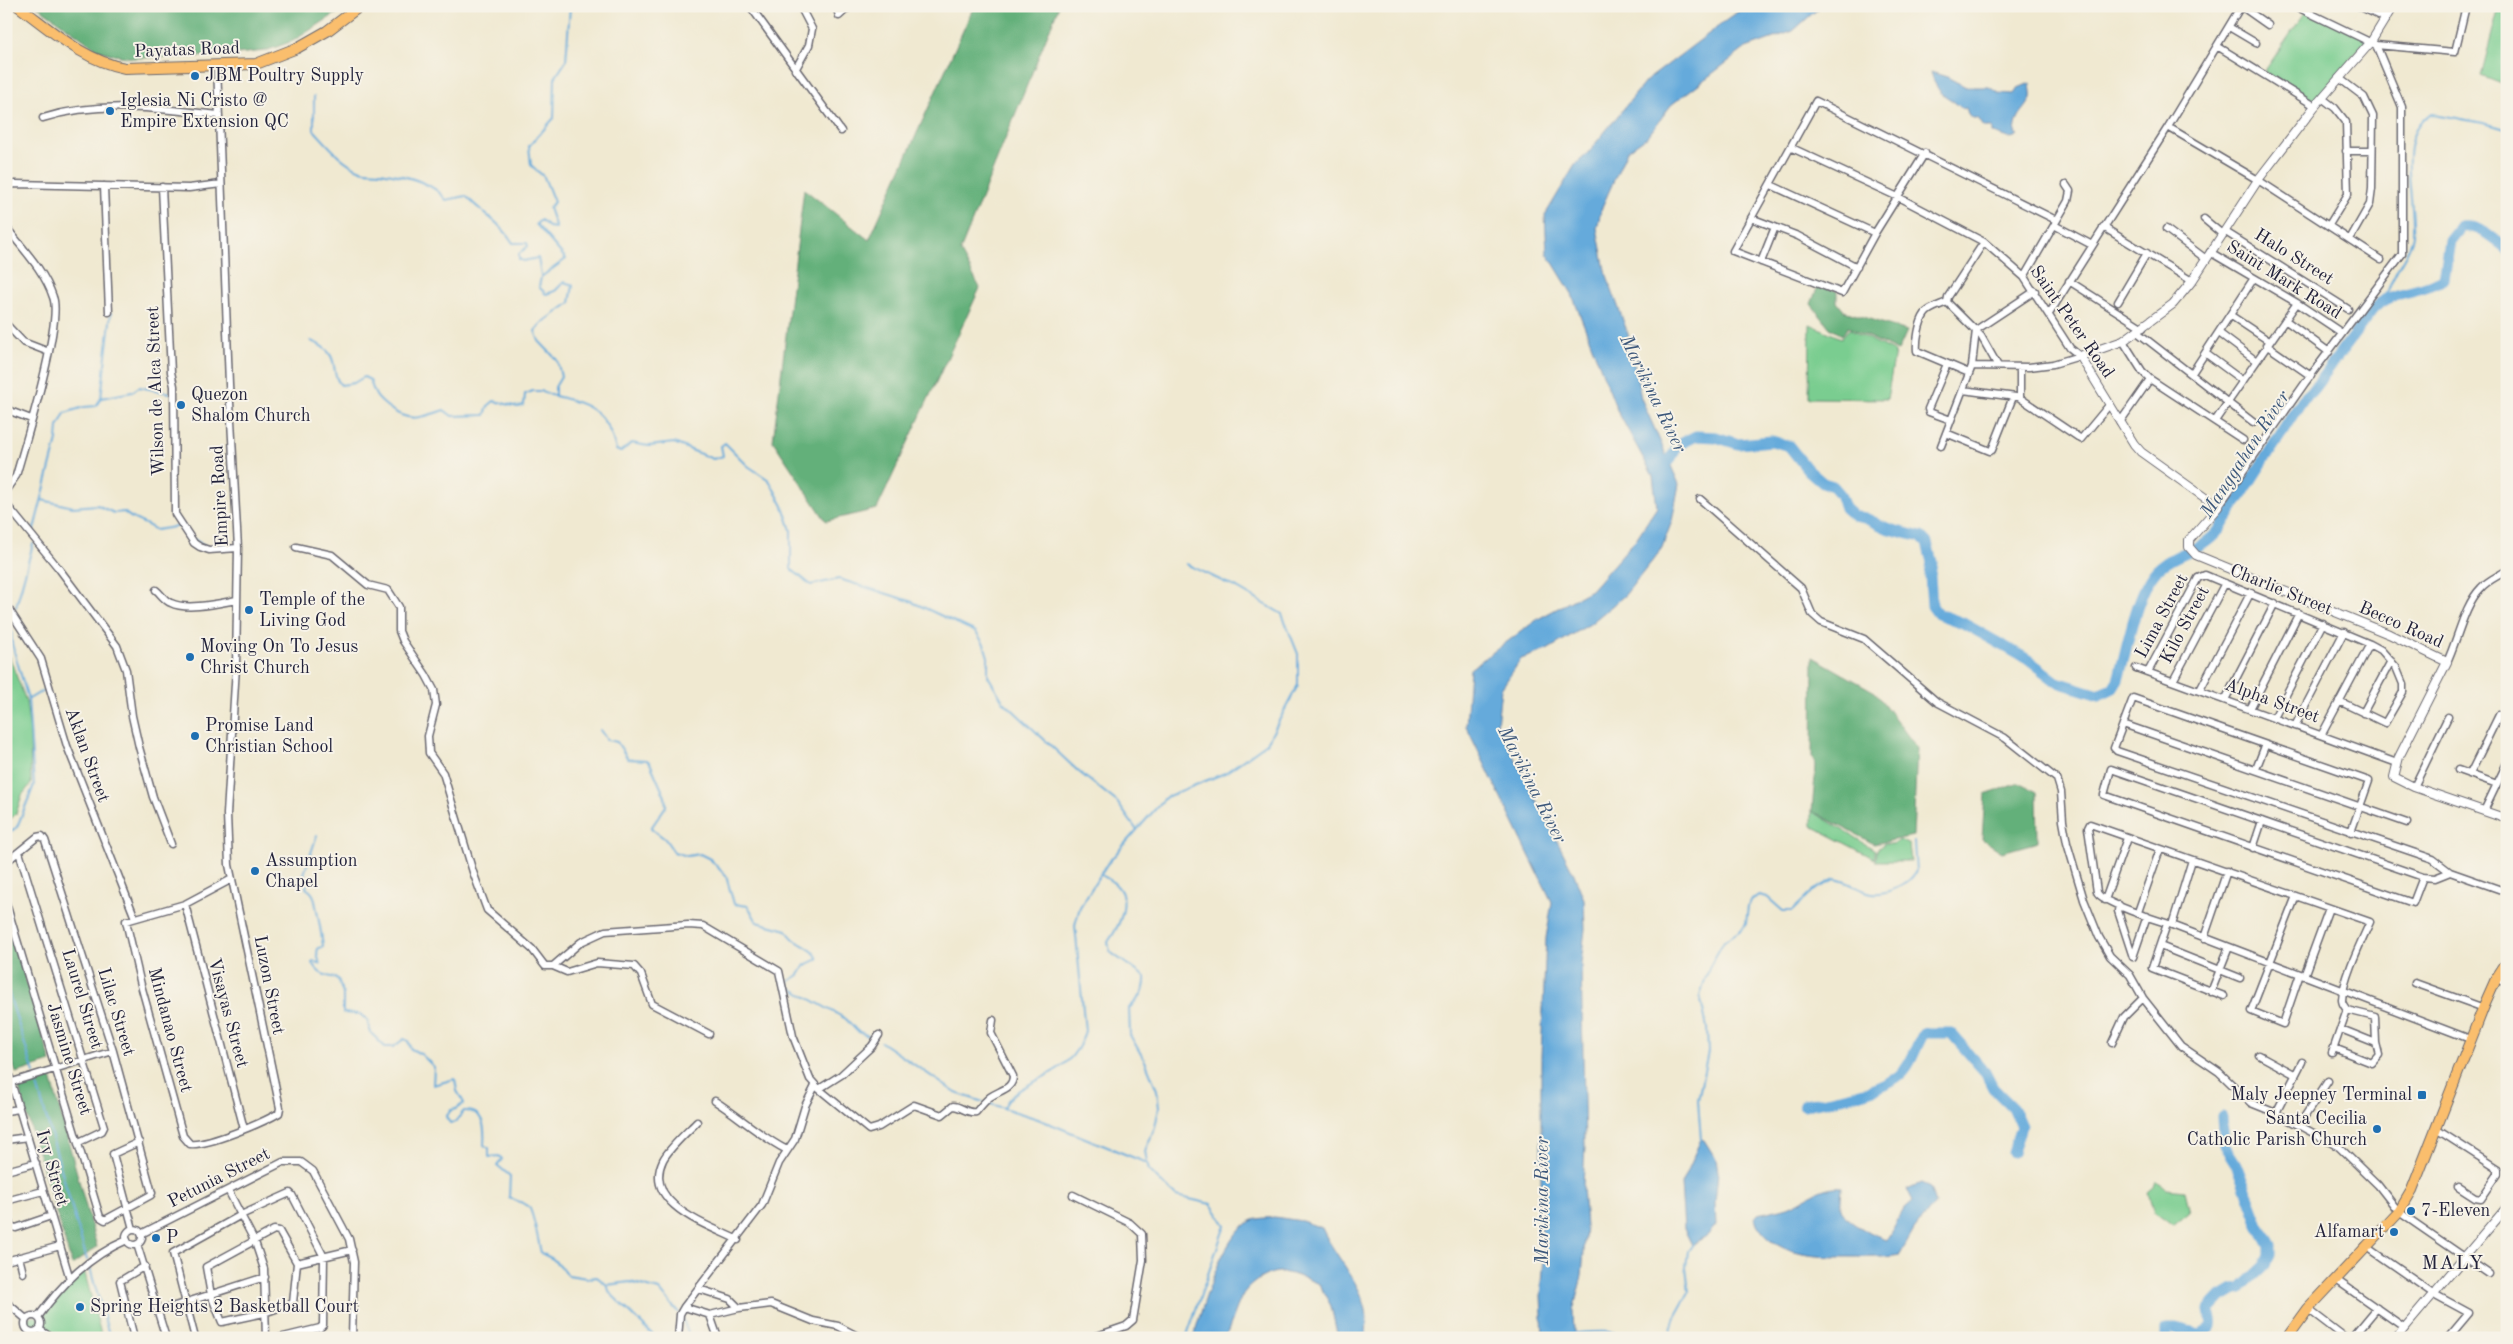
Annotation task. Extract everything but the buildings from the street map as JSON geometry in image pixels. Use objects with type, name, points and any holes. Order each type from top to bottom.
[{"type":"main road","name":"Payatas Road","points":[[18,6],[80,51],[112,66],[125,68],[256,64],[280,56],[327,31],[360,6]]},
{"type":"main road","points":[[2287,1338],[2308,1309],[2365,1246],[2399,1212],[2412,1190],[2470,1039],[2496,979],[2507,962]]},
{"type":"street","points":[[750,6],[794,70],[841,131]]},
{"type":"street","points":[[794,70],[809,45],[812,29],[800,6]]},
{"type":"street","points":[[836,6],[839,16],[850,6]]},
{"type":"street","points":[[2049,314],[2168,128],[2241,6],[2268,25]]},
{"type":"street","points":[[2295,6],[2373,43],[2455,52],[2466,6]]},
{"type":"street","points":[[2359,6],[2386,19]]},
{"type":"street","points":[[1972,366],[2020,367],[2053,364],[2080,356],[2123,341],[2173,304],[2192,281],[2258,180],[2315,106],[2373,43],[2393,6]]},
{"type":"street","points":[[2229,27],[2256,44]]},
{"type":"street","points":[[2218,507],[2310,376],[2402,254],[2402,107],[2373,43]]},
{"type":"street","points":[[2216,46],[2315,106]]},
{"type":"street","name":"Empire Road","points":[[217,65],[238,548],[236,667],[227,814],[229,864]]},
{"type":"street","points":[[2339,78],[2364,98],[2373,116],[2370,204],[2350,239]]},
{"type":"street","points":[[2322,98],[2335,108],[2346,122],[2348,194],[2329,225]]},
{"type":"street","points":[[1925,153],[1875,233],[1842,293],[1733,252],[1792,148],[1816,100],[1925,153],[2055,222],[2092,245]]},
{"type":"street","points":[[43,118],[75,109],[114,107],[219,116]]},
{"type":"street","points":[[2168,128],[2258,180],[2292,204],[2329,225],[2381,260]]},
{"type":"street","name":"Saint Peter Road","points":[[1792,148],[1898,197],[1984,242],[2024,277],[2070,348],[2080,356],[2120,422],[2142,452],[2218,507]]},
{"type":"street","points":[[2346,151],[2372,151]]},
{"type":"street","points":[[6,186],[15,184],[190,188],[221,184]]},
{"type":"street","points":[[2024,277],[2070,196],[2066,184]]},
{"type":"street","points":[[1771,185],[1875,233]]},
{"type":"street","points":[[104,186],[109,312]]},
{"type":"street","name":"Wilson de Alca Street","points":[[162,187],[171,362],[174,386],[174,508],[194,542],[209,550],[238,548]]},
{"type":"street","points":[[1751,218],[1798,236],[1857,267]]},
{"type":"street","name":"Halo Street","points":[[2204,220],[2348,309]]},
{"type":"street","points":[[6,227],[39,269],[54,297],[56,307],[48,352],[16,476],[6,490]]},
{"type":"street","points":[[1762,262],[1775,227]]},
{"type":"street","points":[[2103,227],[2192,281]]},
{"type":"street","points":[[2166,229],[2206,259]]},
{"type":"street","points":[[1948,302],[1948,297],[1984,242]]},
{"type":"street","name":"Saint Mark Road","points":[[2210,252],[2297,303],[2342,333]]},
{"type":"street","points":[[2118,302],[2147,253]]},
{"type":"street","points":[[2192,373],[2254,278]]},
{"type":"street","points":[[2069,281],[2140,330],[2253,422]]},
{"type":"street","points":[[1976,330],[2035,292]]},
{"type":"street","points":[[1948,302],[1976,330],[1998,366]]},
{"type":"street","points":[[1948,302],[1926,313],[1921,324],[1916,346],[1917,350],[1969,373]]},
{"type":"street","points":[[2215,421],[2255,360],[2297,303]]},
{"type":"street","points":[[2230,315],[2310,376]]},
{"type":"street","points":[[2285,320],[2329,352]]},
{"type":"street","points":[[6,324],[23,342],[48,352]]},
{"type":"street","points":[[1941,446],[1972,366],[1976,330]]},
{"type":"street","points":[[2219,333],[2255,360]]},
{"type":"street","points":[[2123,341],[2142,371],[2150,379],[2244,440]]},
{"type":"street","points":[[2205,353],[2242,381]]},
{"type":"street","points":[[1947,364],[1928,409],[1929,412],[1951,420]]},
{"type":"street","points":[[1946,434],[1990,451],[1992,450],[2016,397],[2020,367]]},
{"type":"street","points":[[2120,422],[2150,379]]},
{"type":"street","points":[[1963,390],[2016,397],[2082,439],[2110,404]]},
{"type":"street","points":[[6,408],[30,420]]},
{"type":"street","points":[[1700,499],[1801,588],[1812,614],[1821,622],[1864,639],[1936,702],[2005,738],[2057,779],[2061,792],[2067,843],[2084,900],[2099,937],[2110,956],[2130,975],[2143,998],[2181,1046],[2218,1072],[2251,1103],[2276,1113],[2339,1147],[2378,1185],[2399,1212],[2489,1274]]},
{"type":"street","points":[[6,504],[60,570],[117,646],[124,664],[139,748],[153,797],[171,844]]},
{"type":"street","name":"Becco Road","points":[[2218,507],[2187,543],[2196,555],[2389,634],[2447,662],[2397,763]]},
{"type":"street","points":[[296,547],[338,559],[342,565],[368,585],[388,590],[399,607],[399,631],[403,641],[434,690],[436,705],[428,736],[429,753],[443,773],[473,872],[488,910],[532,949],[545,966],[553,966],[567,972],[598,963],[634,966],[641,974],[652,1004],[709,1034]]},
{"type":"street","points":[[2447,662],[2472,601],[2481,588],[2507,570]]},
{"type":"street","name":"Charlie Street","points":[[2201,575],[2251,592],[2381,650],[2399,673],[2403,692],[2385,723],[2363,713]]},
{"type":"street","name":"Lima Street","points":[[2148,672],[2201,575]]},
{"type":"street","name":"Kilo Street","points":[[2173,681],[2225,583]]},
{"type":"street","points":[[156,590],[170,603],[178,605],[211,604],[237,600]]},
{"type":"street","points":[[2200,690],[2251,592]]},
{"type":"street","points":[[2225,700],[2275,603]]},
{"type":"street","name":"Aklan Street","points":[[6,605],[41,659],[67,746],[134,918]]},
{"type":"street","points":[[2250,709],[2300,613]]},
{"type":"street","points":[[2274,718],[2323,623]]},
{"type":"street","points":[[2295,726],[2344,632]]},
{"type":"street","points":[[2322,734],[2370,644]]},
{"type":"street","points":[[2339,701],[2363,713],[2391,662]]},
{"type":"street","name":"Alpha Street","points":[[2136,668],[2322,734],[2397,763]]},
{"type":"street","points":[[2351,832],[2369,781],[2133,698],[2114,748],[2116,752],[2351,832],[2433,859],[2450,872],[2507,892]]},
{"type":"street","points":[[2470,774],[2499,715],[2507,718]]},
{"type":"street","points":[[2414,787],[2448,717]]},
{"type":"street","points":[[2123,724],[2407,823]]},
{"type":"street","points":[[2256,769],[2265,746]]},
{"type":"street","points":[[2397,763],[2394,777],[2414,787],[2507,819]]},
{"type":"street","points":[[2484,812],[2507,764]]},
{"type":"street","points":[[2423,877],[2413,903],[2252,848],[2104,795],[2111,769],[2423,877],[2435,878],[2450,872]]},
{"type":"street","points":[[2458,770],[2497,784]]},
{"type":"street","points":[[2252,848],[2262,821]]},
{"type":"street","points":[[2347,1010],[2375,1017],[2376,1043],[2379,1056],[2372,1063],[2333,1051],[2347,1010],[2342,1000],[2344,991],[2357,951],[2370,922],[2090,824],[2088,826],[2097,894],[2105,900],[2169,925],[2229,947],[2302,975],[2344,991],[2470,1039]]},
{"type":"street","name":"Lilac Street","points":[[19,852],[42,836],[45,840],[113,1051],[152,1193],[149,1198],[127,1209]]},
{"type":"street","points":[[2105,900],[2127,838]]},
{"type":"street","points":[[2138,912],[2160,849]]},
{"type":"street","points":[[6,862],[19,852]]},
{"type":"street","name":"Laurel Street","points":[[19,852],[84,1059],[104,1130],[79,1142]]},
{"type":"street","points":[[2192,860],[2152,968],[2224,996]]},
{"type":"street","name":"Luzon Street","points":[[229,864],[280,1111],[263,1122],[244,1129]]},
{"type":"street","points":[[2204,938],[2227,871]]},
{"type":"street","points":[[134,918],[185,904],[232,879]]},
{"type":"street","points":[[2296,896],[2251,1011],[2282,1024],[2329,908]]},
{"type":"street","name":"Jasmine Street","points":[[6,903],[100,1217],[105,1220],[127,1209]]},
{"type":"street","name":"Visayas Street","points":[[185,904],[244,1129]]},
{"type":"street","points":[[2119,905],[2118,911],[2133,957],[2148,916]]},
{"type":"street","name":"Mindanao Street","points":[[134,918],[126,921],[141,985],[183,1136],[190,1144],[201,1144],[244,1129]]},
{"type":"street","points":[[553,966],[581,942],[605,931],[688,925],[703,926],[778,970],[793,1036],[810,1079],[817,1087],[870,1130],[879,1127],[914,1105],[942,1114],[956,1106],[969,1112],[976,1112],[985,1101],[1010,1087],[1013,1082],[1013,1076],[991,1033],[993,1020]]},
{"type":"street","points":[[2160,946],[2240,978]]},
{"type":"street","points":[[2210,992],[2221,970],[2229,947]]},
{"type":"street","points":[[2496,979],[2507,983]]},
{"type":"street","points":[[2415,983],[2484,1008]]},
{"type":"street","points":[[2112,1043],[2126,1015],[2143,998]]},
{"type":"street","points":[[2341,1029],[2376,1043]]},
{"type":"street","points":[[678,1338],[680,1314],[738,1240],[762,1205],[779,1163],[795,1139],[805,1106],[817,1087],[841,1075],[872,1046],[879,1035]]},
{"type":"street","points":[[12,1082],[113,1051]]},
{"type":"street","points":[[2259,1056],[2294,1074]]},
{"type":"street","points":[[2276,1113],[2294,1074],[2302,1062]]},
{"type":"street","name":"Ivy Street","points":[[6,1065],[70,1279]]},
{"type":"street","points":[[2299,1126],[2328,1081]]},
{"type":"street","points":[[715,1101],[739,1116],[770,1141],[787,1150]]},
{"type":"street","points":[[6,1111],[19,1109]]},
{"type":"street","points":[[696,1122],[662,1161],[659,1172],[661,1189],[668,1201],[686,1214],[738,1240]]},
{"type":"street","points":[[2436,1129],[2498,1169],[2498,1174],[2481,1198],[2476,1198],[2458,1187]]},
{"type":"street","points":[[6,1140],[28,1137]]},
{"type":"street","points":[[132,1229],[113,1154],[139,1142]]},
{"type":"street","name":"Petunia Street","points":[[141,1234],[283,1162],[301,1162],[313,1170],[352,1250],[354,1262],[352,1338]]},
{"type":"street","points":[[6,1171],[36,1163]]},
{"type":"street","points":[[228,1190],[255,1242],[265,1277],[264,1313],[266,1338]]},
{"type":"street","points":[[6,1201],[43,1191]]},
{"type":"street","points":[[195,1338],[173,1253],[241,1215],[286,1193],[292,1194],[324,1257],[322,1327],[279,1338]]},
{"type":"street","points":[[1073,1195],[1130,1223],[1140,1231],[1143,1237],[1142,1266],[1133,1320],[1126,1326],[1090,1338]]},
{"type":"street","points":[[2396,1338],[2507,1207]]},
{"type":"street","points":[[6,1218],[12,1227],[16,1228],[51,1216]]},
{"type":"street","points":[[132,1229],[138,1230],[141,1234],[141,1241],[137,1244],[130,1243],[127,1240],[126,1234],[132,1229]]},
{"type":"street","points":[[274,1230],[279,1231],[297,1264],[293,1303],[264,1313],[222,1322],[212,1295],[206,1267],[274,1230]]},
{"type":"street","points":[[38,1317],[83,1266],[95,1257],[127,1240]]},
{"type":"street","points":[[137,1244],[166,1338]]},
{"type":"street","points":[[6,1261],[60,1246]]},
{"type":"street","points":[[2365,1246],[2434,1294],[2469,1313],[2448,1338]]},
{"type":"street","points":[[297,1264],[352,1250]]},
{"type":"street","points":[[19,1257],[23,1274]]},
{"type":"street","points":[[134,1338],[120,1281],[145,1266]]},
{"type":"street","points":[[159,1311],[186,1304],[265,1277]]},
{"type":"street","points":[[2335,1279],[2405,1328]]},
{"type":"street","points":[[699,1289],[730,1299],[739,1308]]},
{"type":"street","points":[[6,1302],[26,1320],[27,1330],[24,1338]]},
{"type":"street","points":[[684,1308],[710,1315],[739,1308],[771,1304],[813,1321],[838,1326],[861,1338]]},
{"type":"street","points":[[2352,1338],[2377,1308]]},
{"type":"street","points":[[2308,1309],[2346,1338]]},
{"type":"street","points":[[710,1315],[718,1338]]},
{"type":"street","points":[[26,1320],[32,1316],[38,1317],[42,1323],[40,1330]]},
{"type":"street","points":[[2502,1338],[2507,1328]]},
{"type":"street","points":[[27,1330],[33,1332],[40,1330],[52,1338]]},
{"type":"green space","points":[[37,6],[348,6],[293,41],[265,51],[218,56],[133,58],[98,50]]},
{"type":"green space","points":[[974,6],[1059,6],[960,251],[980,288],[877,509],[826,521],[773,441],[804,189],[869,240]]},
{"type":"green space","points":[[2499,6],[2507,6],[2507,86],[2481,76]]},
{"type":"green space","points":[[2306,11],[2368,38],[2314,103],[2264,72]]},
{"type":"green space","points":[[1818,286],[1837,291],[1837,302],[1844,311],[1907,331],[1898,351],[1848,327],[1842,335],[1830,328],[1811,304]]},
{"type":"green space","points":[[1810,324],[1841,338],[1849,329],[1895,352],[1887,399],[1809,398]]},
{"type":"green space","points":[[6,648],[26,701],[30,733],[31,784],[22,795],[16,814],[6,823]]},
{"type":"green space","points":[[1813,657],[1875,692],[1917,748],[1913,836],[1874,844],[1812,811],[1816,765],[1812,757]]},
{"type":"green space","points":[[2019,783],[2037,792],[2038,842],[2002,852],[1982,839],[1985,795]]},
{"type":"green space","points":[[1812,811],[1875,850],[1875,859],[1812,826]]},
{"type":"green space","points":[[1900,840],[1909,845],[1911,861],[1876,861],[1877,849],[1885,843],[1893,844]]},
{"type":"green space","points":[[6,916],[51,1062],[16,1073],[6,1042]]},
{"type":"green space","points":[[50,1074],[97,1247],[72,1265],[18,1085]]},
{"type":"green space","points":[[2156,1182],[2168,1189],[2185,1191],[2190,1212],[2173,1226],[2154,1212],[2148,1193],[2154,1188]]},
{"type":"green space","points":[[84,1270],[102,1338],[58,1338],[44,1328],[46,1323],[44,1315],[60,1293]]},
{"type":"green space","points":[[33,1316],[41,1324],[33,1332],[25,1324]]},
{"type":"water","name":"Marikina River","points":[[1758,6],[1821,6],[1793,31],[1746,48],[1671,105],[1648,136],[1627,151],[1602,207],[1597,228],[1605,270],[1628,334],[1641,398],[1679,484],[1672,521],[1661,550],[1625,595],[1590,624],[1547,650],[1521,659],[1501,689],[1497,724],[1574,874],[1584,899],[1585,929],[1581,964],[1585,1145],[1583,1187],[1586,1226],[1582,1276],[1573,1311],[1574,1331],[1572,1338],[1543,1338],[1541,1295],[1544,1257],[1541,1222],[1541,1056],[1546,938],[1552,902],[1466,726],[1470,669],[1538,619],[1591,590],[1636,539],[1657,507],[1653,476],[1617,410],[1571,292],[1547,253],[1545,215],[1575,165],[1586,155],[1646,81],[1740,10]]},
{"type":"water","points":[[1931,72],[1947,77],[1966,87],[1989,87],[1998,93],[2014,94],[2018,88],[2030,83],[2031,98],[2017,120],[2015,133],[2018,135],[2008,138],[1992,133],[1992,127],[1984,127],[1978,118],[1973,118],[1968,114],[1966,108],[1962,109],[1940,92]]},
{"type":"water","points":[[1701,1139],[1704,1140],[1716,1159],[1718,1172],[1715,1203],[1716,1225],[1708,1235],[1692,1245],[1684,1229],[1681,1184]]},
{"type":"water","points":[[1921,1183],[1930,1187],[1935,1203],[1914,1230],[1900,1255],[1836,1257],[1795,1252],[1771,1241],[1754,1218],[1757,1214],[1788,1207],[1827,1188],[1842,1187],[1841,1208],[1848,1219],[1860,1228],[1887,1239],[1904,1209],[1913,1201],[1907,1189]]},
{"type":"water","points":[[1274,1217],[1302,1221],[1322,1228],[1353,1278],[1363,1299],[1367,1313],[1366,1338],[1338,1338],[1331,1306],[1319,1284],[1294,1274],[1278,1272],[1262,1278],[1243,1293],[1225,1338],[1193,1338],[1214,1274],[1231,1241],[1240,1229],[1251,1221]]},
{"type":"waterway","points":[[570,6],[566,61],[555,78],[554,118],[529,146],[531,165],[544,177],[554,202],[549,208],[556,228],[549,227],[541,220],[536,224],[566,259],[541,277],[539,287],[546,294],[555,291],[564,282],[573,285],[570,303],[542,323],[535,331],[539,341],[557,360],[561,377],[555,387],[555,396],[578,403],[596,412],[608,427],[616,450],[621,452],[631,443],[649,446],[674,443],[713,459],[723,456],[721,446],[725,443],[748,466],[769,480],[783,506],[791,530],[791,569],[811,585],[839,579],[910,601],[976,632],[984,644],[988,657],[988,676],[1003,701],[1079,772],[1117,802],[1136,829]]},
{"type":"waterway","points":[[314,96],[314,130],[341,158],[363,171],[389,173],[416,180],[433,188],[446,200],[466,196],[497,223],[513,243],[527,243],[528,246],[519,254],[519,259],[523,261],[538,258],[541,276]]},
{"type":"waterway","points":[[2385,299],[2397,269],[2410,246],[2413,235],[2409,154],[2412,138],[2419,125],[2430,114],[2434,114],[2488,124],[2507,130]]},
{"type":"waterway","name":"Manggahan River","points":[[1670,460],[1678,445],[1696,436],[1716,437],[1738,444],[1772,441],[1789,446],[1808,470],[1823,483],[1833,486],[1840,494],[1845,508],[1854,516],[1865,518],[1889,529],[1921,537],[1927,543],[1932,562],[1930,576],[1932,606],[1938,614],[1963,623],[2027,659],[2057,682],[2099,695],[2113,688],[2118,680],[2139,603],[2152,576],[2168,561],[2205,543],[2220,529],[2303,399],[2312,391],[2373,309],[2389,298],[2435,284],[2444,279],[2450,241],[2461,227],[2480,230],[2507,249]]},
{"type":"waterway","points":[[101,398],[111,313]]},
{"type":"waterway","points":[[311,341],[321,346],[332,357],[335,374],[341,385],[354,383],[364,377],[370,380],[376,396],[381,402],[403,416],[422,417],[444,410],[452,416],[485,415],[488,406],[494,401],[518,407],[524,405],[525,394],[533,391],[541,391],[554,396]]},
{"type":"waterway","points":[[33,533],[57,440],[58,427],[65,413],[84,407],[96,406],[101,398],[132,392],[139,387],[170,393]]},
{"type":"waterway","points":[[42,500],[73,507],[97,505],[114,513],[124,512],[156,530],[180,526]]},
{"type":"waterway","points":[[194,539],[207,547]]},
{"type":"waterway","points":[[16,607],[33,544]]},
{"type":"waterway","points":[[1004,1108],[1010,1098],[1019,1090],[1057,1070],[1078,1048],[1085,1031],[1075,925],[1080,907],[1107,864],[1166,797],[1225,773],[1267,743],[1298,685],[1298,654],[1282,614],[1237,588],[1186,564]]},
{"type":"waterway","points":[[6,835],[17,827],[34,785],[28,699],[12,644],[11,627]]},
{"type":"waterway","points":[[29,699],[44,690]]},
{"type":"waterway","points":[[600,730],[607,740],[617,742],[628,759],[647,760],[650,763],[665,797],[666,806],[651,828],[665,839],[674,852],[687,856],[700,854],[710,859],[726,876],[734,904],[748,906],[757,922],[787,930],[794,939],[815,954],[818,959],[805,965],[799,975],[788,982],[789,987],[846,1019],[857,1031],[873,1038]]},
{"type":"waterway","points":[[317,835],[304,874],[308,880],[306,888],[314,897],[323,947],[318,948],[317,954],[320,964],[313,961],[312,963],[320,972],[338,979],[343,994],[343,1013],[360,1014],[367,1020],[371,1033],[385,1047],[393,1047],[404,1039],[408,1041],[411,1049],[421,1054],[434,1067],[433,1085],[455,1079],[457,1091],[464,1103],[451,1110],[446,1117],[450,1123],[455,1122],[464,1111],[471,1112],[480,1117],[484,1127],[484,1145],[489,1148],[489,1157],[499,1156],[502,1159],[497,1165],[510,1176],[509,1197],[528,1206],[530,1209],[541,1253],[553,1259],[568,1275],[587,1278],[597,1277],[607,1285],[630,1282],[659,1290],[679,1313]]},
{"type":"waterway","points":[[1701,1140],[1698,1100],[1708,1052],[1707,1028],[1700,995],[1709,968],[1724,941],[1741,930],[1746,923],[1748,906],[1752,899],[1760,895],[1767,897],[1783,911],[1792,911],[1813,891],[1835,879],[1868,892],[1881,893],[1895,889],[1908,881],[1916,871],[1914,842]]},
{"type":"waterway","points":[[1100,874],[1115,884],[1121,892],[1123,900],[1122,915],[1116,930],[1108,942],[1110,952],[1145,977],[1141,994],[1129,1008],[1130,1035],[1146,1063],[1157,1090],[1159,1108],[1155,1127],[1145,1151],[1149,1171],[1176,1196],[1211,1204],[1225,1225],[1186,1338]]},
{"type":"waterway","points":[[6,985],[34,1073]]},
{"type":"waterway","points":[[1804,1105],[1859,1094],[1887,1083],[1906,1068],[1924,1033],[1951,1033],[1985,1072],[1993,1088],[2013,1108],[2021,1126],[2013,1152]]},
{"type":"waterway","points":[[881,1042],[956,1093],[983,1102]]},
{"type":"waterway","points":[[35,1078],[87,1260]]},
{"type":"waterway","points":[[988,1103],[1038,1119],[1147,1163]]},
{"type":"waterway","points":[[2166,1338],[2166,1328],[2176,1328],[2200,1334],[2209,1329],[2212,1324],[2209,1310],[2221,1297],[2233,1290],[2242,1288],[2265,1266],[2270,1256],[2270,1245],[2259,1225],[2236,1164],[2224,1145],[2222,1117]]},
{"type":"waterway","points":[[1669,1338],[1674,1319],[1689,1292],[1686,1267],[1688,1251],[1693,1244]]},
{"type":"waterway","points":[[89,1265],[110,1338]]},
{"type":"waterway","points":[[607,1285],[610,1293],[656,1338]]},
{"type":"waterway","points":[[682,1317],[690,1338]]},
{"type":"waterway","points":[[2166,1328],[2185,1338]]},
{"type":"waterway","points":[[1573,1333],[1609,1332],[1626,1338]]},
{"type":"place","name":"JBM Poultry Supply","points":[[195,76]]},
{"type":"place","name":"Iglesia Ni Cristo @ Empire Extension QC","points":[[110,111]]},
{"type":"place","name":"Quezon Shalom Church","points":[[181,405]]},
{"type":"place","name":"Temple of the Living God","points":[[249,610]]},
{"type":"place","name":"Moving On To Jesus Christ Church","points":[[190,657]]},
{"type":"place","name":"Promise Land Christian School","points":[[195,736]]},
{"type":"place","name":"Assumption Chapel","points":[[255,871]]},
{"type":"place","name":"Maly Jeepney Terminal","points":[[2422,1095]]},
{"type":"place","name":"Santa Cecilia Catholic Parish Church","points":[[2377,1129]]},
{"type":"place","name":"7-Eleven","points":[[2411,1211]]},
{"type":"place","name":"Alfamart","points":[[2394,1232]]},
{"type":"place","name":"P","points":[[156,1238]]},
{"type":"place","name":"Spring Heights 2 Basketball Court","points":[[80,1307]]},
{"type":"district","name":"MALY","points":[[2453,1264]]}]
